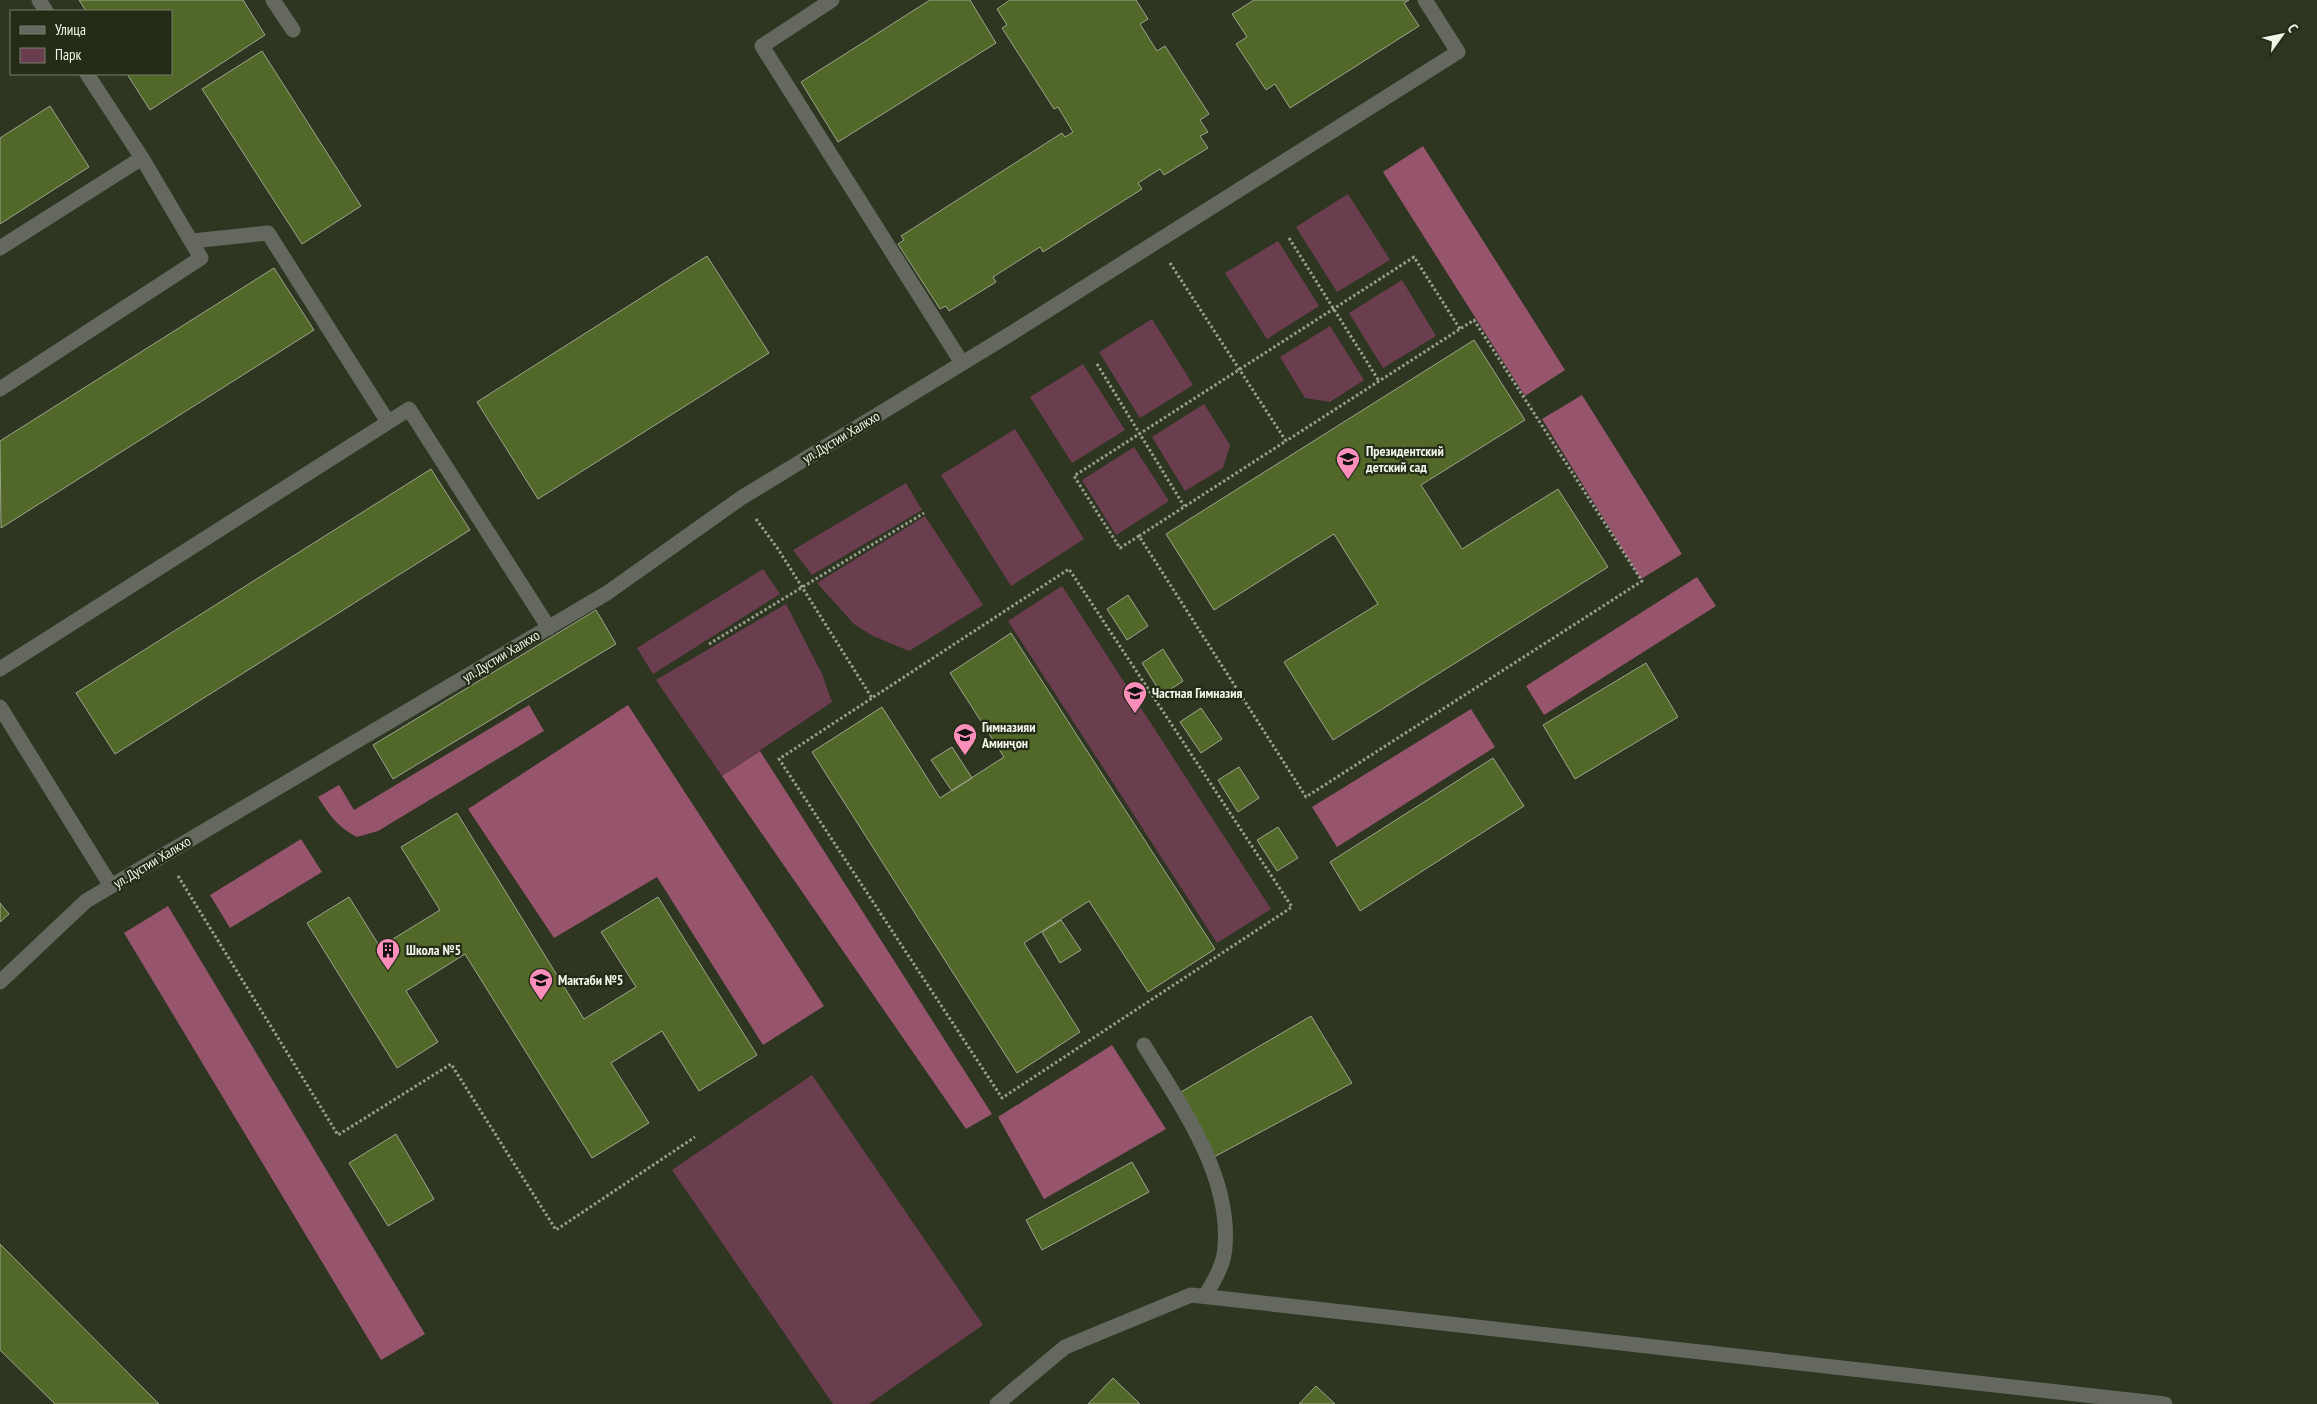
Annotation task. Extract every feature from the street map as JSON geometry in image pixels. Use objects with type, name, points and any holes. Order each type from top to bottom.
[{"type":"street","points":[[273,0],[293,30]]},
{"type":"street","points":[[832,0],[762,46],[962,363]]},
{"type":"street","name":"ул. Дустии Халкхо","points":[[0,982],[86,901],[607,593],[741,498],[1007,336],[1458,52],[1425,0]]},
{"type":"street","points":[[0,390],[202,258],[142,158],[88,75]]},
{"type":"street","points":[[0,248],[142,158]]},
{"type":"street","points":[[192,241],[268,233],[388,422]]},
{"type":"street","points":[[0,670],[408,409],[548,628]]},
{"type":"street","points":[[0,707],[111,886]]},
{"type":"street","points":[[1144,1045],[1202,1142],[1225,1216],[1226,1249],[1219,1272],[1205,1296]]},
{"type":"street","points":[[997,1404],[1065,1347],[1191,1295],[2165,1404]]},
{"type":"path","points":[[1288,238],[1379,382]]},
{"type":"path","points":[[1156,242],[1286,441]]},
{"type":"path","points":[[1139,536],[1306,797],[1642,581],[1474,320],[1120,548],[1074,476],[1414,257],[1460,329]]},
{"type":"path","points":[[1097,364],[1184,506]]},
{"type":"path","points":[[741,498],[778,549],[872,698]]},
{"type":"path","points":[[709,644],[924,513]]},
{"type":"path","points":[[1069,568],[1292,907],[1002,1098],[780,759],[872,698],[1069,568]]},
{"type":"path","points":[[165,854],[338,1135],[451,1064],[556,1230],[695,1137]]},
{"type":"green space","points":[[1348,194],[1390,260],[1337,292],[1296,227]]},
{"type":"green space","points":[[1278,241],[1319,306],[1267,339],[1225,273]]},
{"type":"green space","points":[[1402,280],[1436,336],[1383,368],[1349,313]]},
{"type":"green space","points":[[1152,319],[1193,385],[1140,418],[1099,352]]},
{"type":"green space","points":[[1330,326],[1364,380],[1330,402],[1305,398],[1280,357]]},
{"type":"green space","points":[[1083,364],[1125,430],[1072,463],[1030,397]]},
{"type":"green space","points":[[1204,404],[1230,445],[1223,468],[1185,491],[1152,437]]},
{"type":"green space","points":[[1015,429],[1084,539],[1011,586],[941,475]]},
{"type":"green space","points":[[1134,447],[1169,501],[1116,535],[1082,480]]},
{"type":"green space","points":[[906,483],[922,510],[812,575],[793,550]]},
{"type":"green space","points":[[925,516],[983,605],[909,651],[873,636],[854,624],[817,583]]},
{"type":"green space","points":[[763,569],[780,594],[653,674],[637,648]]},
{"type":"green space","points":[[1062,586],[1271,909],[1217,943],[1008,621]]},
{"type":"green space","points":[[786,604],[822,674],[832,702],[722,776],[656,680]]},
{"type":"green space","points":[[812,1075],[983,1325],[869,1404],[833,1404],[672,1170]]},
{"type":"shaded area","points":[[1423,146],[1565,370],[1525,396],[1383,172]]},
{"type":"shaded area","points":[[1582,395],[1682,554],[1641,579],[1542,419]]},
{"type":"shaded area","points":[[1697,577],[1716,606],[1544,715],[1526,686]]},
{"type":"shaded area","points":[[529,705],[544,731],[378,831],[357,837],[335,820],[318,797],[339,785],[354,810]]},
{"type":"shaded area","points":[[628,705],[824,1006],[763,1045],[657,877],[554,938],[468,809]]},
{"type":"shaded area","points":[[1471,709],[1495,747],[1337,847],[1312,807]]},
{"type":"shaded area","points":[[760,751],[992,1114],[966,1129],[722,776]]},
{"type":"shaded area","points":[[301,839],[322,872],[230,928],[210,895]]},
{"type":"shaded area","points":[[168,906],[425,1334],[381,1360],[124,933]]},
{"type":"shaded area","points":[[1112,1045],[1166,1129],[1044,1199],[998,1117]]},
{"type":"building","points":[[79,0],[243,0],[265,35],[150,110],[128,75],[172,75],[172,10],[85,10]]},
{"type":"building","points":[[930,0],[970,0],[996,43],[838,142],[801,82]]},
{"type":"building","points":[[1010,0],[1136,0],[1148,19],[1140,24],[1157,51],[1165,46],[1209,114],[1200,120],[1208,132],[1200,136],[1208,148],[1164,175],[1160,169],[1138,183],[1142,189],[1043,252],[1040,247],[993,277],[996,282],[949,311],[946,306],[940,309],[898,244],[904,240],[901,236],[1062,133],[1065,137],[1073,132],[1058,107],[1054,109],[1002,28],[1007,25],[997,9]]},
{"type":"building","points":[[1254,0],[1409,0],[1404,3],[1419,26],[1290,108],[1275,84],[1266,90],[1236,44],[1247,37],[1232,14]]},
{"type":"building","points":[[262,51],[361,206],[302,244],[202,89]]},
{"type":"building","points":[[50,106],[89,167],[0,224],[0,138]]},
{"type":"building","points":[[707,256],[769,353],[538,499],[477,402]]},
{"type":"building","points":[[274,268],[314,330],[1,528],[0,441]]},
{"type":"building","points":[[1474,340],[1525,420],[1421,485],[1462,549],[1558,489],[1608,567],[1333,740],[1284,662],[1378,604],[1334,534],[1214,610],[1166,534]]},
{"type":"building","points":[[431,469],[470,530],[115,754],[76,693]]},
{"type":"building","points":[[1128,595],[1148,626],[1127,640],[1107,609]]},
{"type":"building","points":[[596,610],[616,644],[393,779],[373,745]]},
{"type":"building","points":[[1011,633],[1215,949],[1148,992],[1089,901],[1024,943],[1080,1032],[1017,1073],[812,752],[882,707],[940,798],[1004,757],[950,673]]},
{"type":"building","points":[[1163,649],[1183,681],[1162,695],[1142,663]]},
{"type":"building","points":[[1646,663],[1678,717],[1575,779],[1543,725]]},
{"type":"building","points":[[1201,708],[1222,739],[1201,753],[1180,722]]},
{"type":"building","points":[[952,747],[972,778],[952,791],[931,760]]},
{"type":"building","points":[[1493,758],[1524,806],[1360,911],[1330,862]]},
{"type":"building","points":[[1239,767],[1259,798],[1238,812],[1218,780]]},
{"type":"building","name":"Школа №5","points":[[457,813],[584,1019],[636,987],[601,932],[658,897],[757,1055],[699,1091],[662,1031],[611,1063],[649,1123],[592,1158],[465,954],[406,991],[438,1042],[397,1068],[307,923],[349,897],[380,947],[440,910],[401,847]]},
{"type":"building","points":[[1278,827],[1298,858],[1277,871],[1257,840]]},
{"type":"building","points":[[0,903],[9,914],[0,922]]},
{"type":"building","points":[[1061,920],[1081,950],[1060,963],[1042,932]]},
{"type":"building","points":[[1311,1016],[1352,1083],[1214,1157],[1181,1092]]},
{"type":"building","points":[[396,1134],[434,1199],[388,1226],[349,1163]]},
{"type":"building","points":[[1132,1162],[1149,1192],[1042,1250],[1026,1220]]},
{"type":"building","points":[[0,1244],[159,1404],[55,1404],[0,1350]]},
{"type":"building","points":[[1113,1378],[1140,1404],[1088,1404]]},
{"type":"building","points":[[1316,1386],[1335,1404],[1299,1404]]},
{"type":"place","name":"Президентский детский сад","points":[[1348,480]]},
{"type":"place","name":"Частная Гимназия","points":[[1135,714]]},
{"type":"place","name":"Гимназияи Аминҷон","points":[[965,756]]},
{"type":"place","name":"Школа №5","points":[[388,971]]},
{"type":"place","name":"Мактаби №5","points":[[541,1001]]}]
